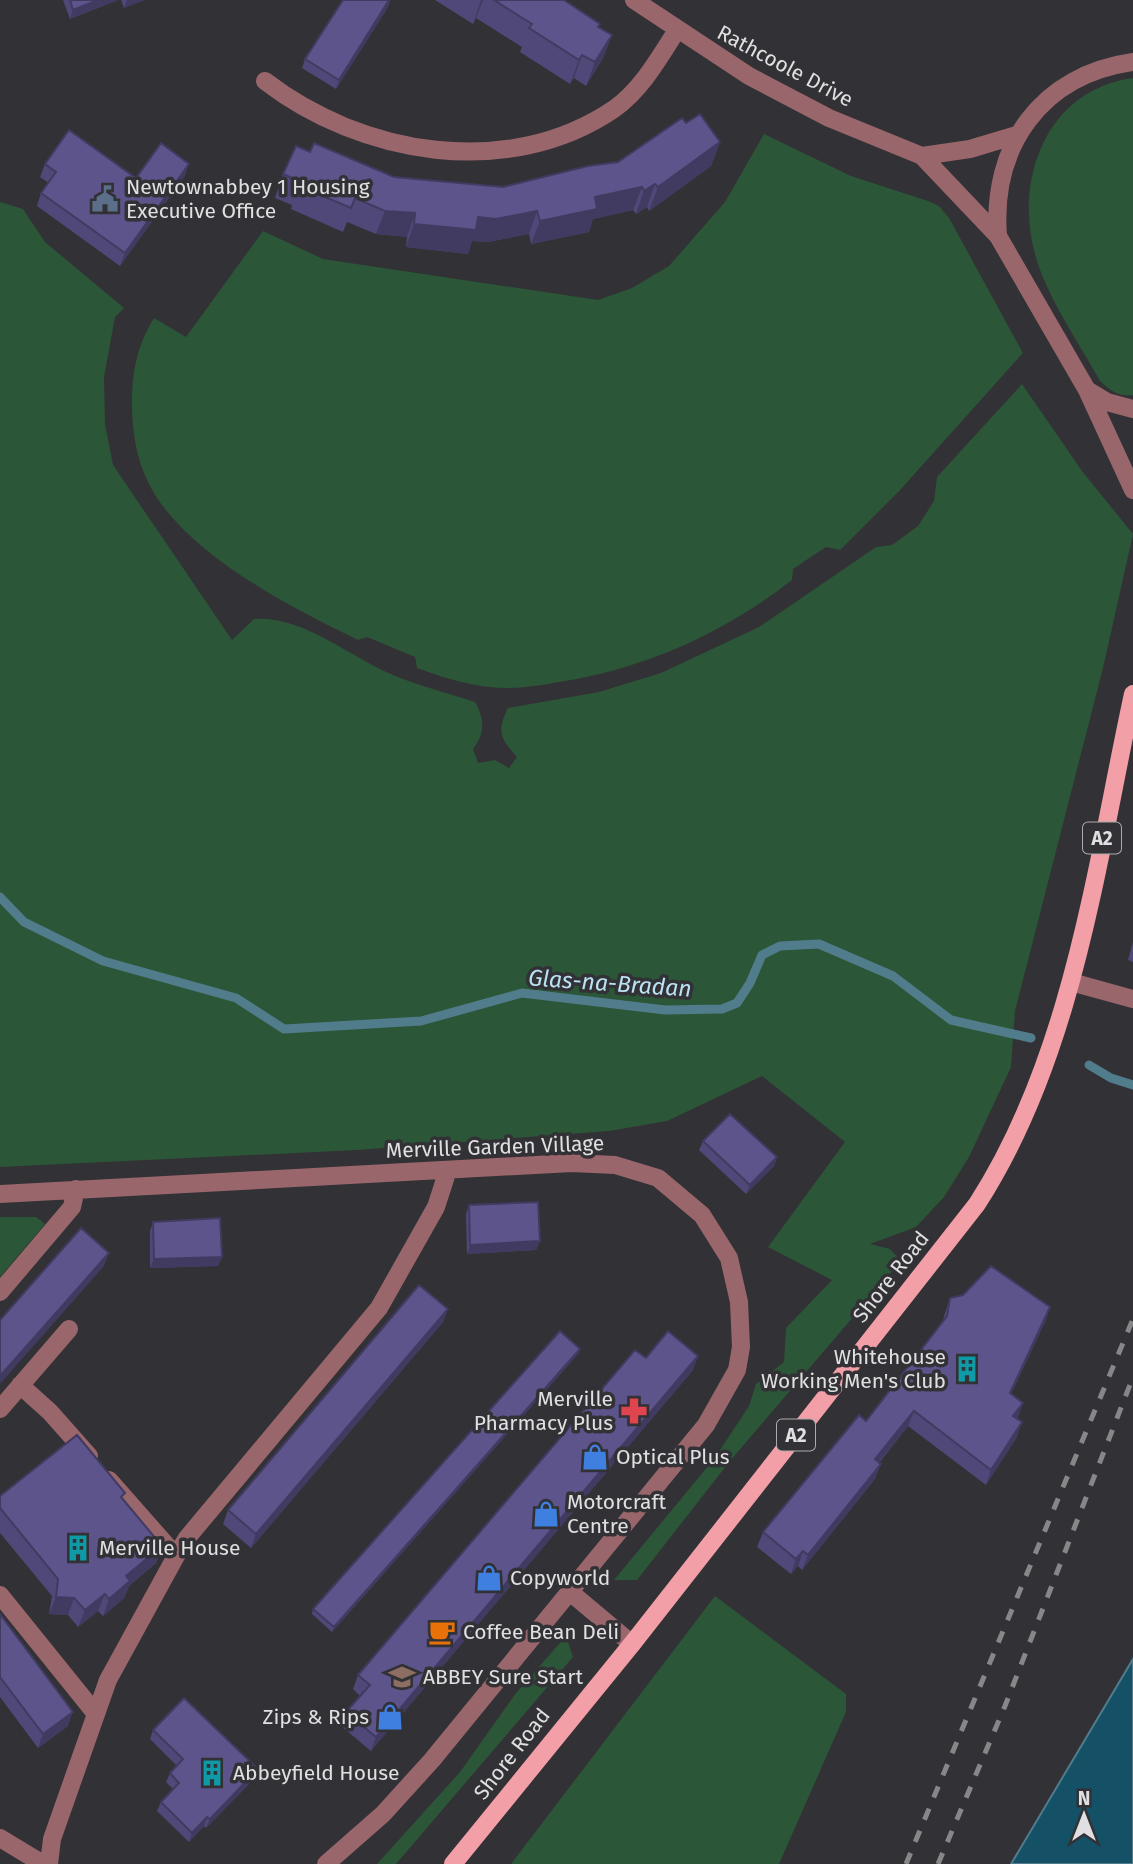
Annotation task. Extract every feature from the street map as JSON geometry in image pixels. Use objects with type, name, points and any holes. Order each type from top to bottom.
[{"type":"main road","name":"Shore Road","points":[[453,1864],[632,1644],[977,1204],[1002,1165],[1052,1048],[1071,982],[1133,694]]},
{"type":"street","name":"Rathcoole Drive","points":[[634,0],[749,76],[829,118],[922,156],[998,236],[1087,390],[1133,490]]},
{"type":"street","points":[[265,81],[285,97],[383,142],[446,152],[518,147],[568,132],[615,108],[648,77],[677,30]]},
{"type":"street","name":"Rathcoole Drive","points":[[998,236],[996,206],[999,178],[1006,154],[1030,117],[1061,89],[1088,74],[1133,61]]},
{"type":"street","points":[[922,156],[970,149],[1017,135]]},
{"type":"street","points":[[1087,390],[1107,402],[1133,409]]},
{"type":"street","points":[[1071,982],[1133,999]]},
{"type":"street","name":"Merville Garden Village","points":[[0,1194],[572,1163],[615,1165],[658,1178],[702,1215],[729,1258],[739,1302],[741,1347],[737,1370],[706,1425],[425,1768],[383,1814],[326,1864]]},
{"type":"street","points":[[49,1864],[52,1839],[108,1680],[176,1556],[187,1538],[380,1308],[436,1207],[448,1170]]},
{"type":"street","points":[[0,1292],[72,1207],[76,1189]]},
{"type":"street","points":[[0,1409],[69,1329]]},
{"type":"street","points":[[20,1385],[50,1412],[176,1556]]},
{"type":"street","points":[[569,1592],[632,1644]]},
{"type":"street","points":[[0,1595],[96,1714]]},
{"type":"street","points":[[0,1838],[43,1864]]},
{"type":"green space","points":[[1133,78],[1133,395],[1123,395],[1100,381],[1058,309],[1038,264],[1031,234],[1029,203],[1033,174],[1042,146],[1057,121],[1077,101],[1102,86]]},
{"type":"green space","points":[[764,134],[851,176],[939,206],[949,218],[1023,353],[901,489],[840,550],[826,547],[793,569],[792,580],[711,632],[652,658],[591,676],[515,688],[462,682],[417,668],[415,657],[367,637],[358,640],[302,612],[240,575],[185,531],[164,507],[148,482],[138,454],[132,414],[134,370],[143,339],[154,318],[186,337],[263,231],[323,259],[598,300],[632,288],[669,266],[725,202]]},
{"type":"green space","points":[[0,202],[23,209],[45,242],[124,308],[115,317],[104,377],[105,424],[113,465],[232,640],[254,619],[290,624],[308,630],[393,675],[475,702],[481,715],[482,726],[480,737],[473,749],[478,763],[495,760],[509,768],[517,757],[502,735],[502,723],[508,708],[599,692],[661,673],[759,627],[876,547],[892,545],[918,526],[934,501],[937,477],[1022,384],[1082,471],[1133,534],[1103,668],[1015,1011],[1011,1067],[969,1157],[944,1197],[916,1227],[870,1244],[890,1249],[901,1261],[730,1461],[637,1580],[614,1580],[714,1459],[749,1406],[756,1384],[784,1362],[786,1328],[832,1280],[768,1247],[845,1142],[762,1076],[667,1121],[609,1131],[357,1150],[0,1167]]},
{"type":"green space","points":[[0,1217],[36,1217],[45,1224],[0,1277]]},
{"type":"green space","points":[[715,1596],[846,1694],[846,1712],[779,1864],[511,1864]]},
{"type":"green space","points":[[566,1636],[573,1657],[396,1864],[377,1864],[460,1772],[516,1693]]},
{"type":"water","points":[[1133,1659],[1133,1864],[1011,1864]]},
{"type":"building","points":[[70,0],[98,0],[73,10]]},
{"type":"building","points":[[343,0],[389,0],[339,80],[305,59]]},
{"type":"building","points":[[494,0],[564,0],[612,35],[595,62],[582,55],[579,60],[529,28],[532,24]]},
{"type":"building","points":[[700,114],[720,142],[658,187],[655,184],[644,191],[642,187],[595,197],[597,209],[540,221],[537,211],[496,219],[478,217],[476,230],[414,224],[415,213],[385,211],[355,198],[351,208],[299,186],[301,182],[283,174],[296,146],[310,152],[314,143],[394,177],[503,187],[588,166],[618,162],[682,118],[686,123]]},
{"type":"building","name":"Newtownabbey 1 Housing Executive Office","points":[[69,130],[136,178],[161,143],[189,164],[125,253],[41,193],[56,172],[45,164]]},
{"type":"building","points":[[730,1114],[777,1157],[750,1185],[703,1141]]},
{"type":"building","points":[[538,1202],[540,1241],[470,1245],[469,1205]]},
{"type":"building","points":[[220,1218],[222,1257],[154,1259],[153,1222]]},
{"type":"building","points":[[81,1228],[109,1253],[0,1376],[0,1320]]},
{"type":"building","points":[[991,1266],[1050,1307],[1010,1393],[1023,1403],[1013,1416],[1022,1422],[991,1470],[914,1411],[875,1459],[881,1464],[808,1555],[803,1551],[796,1559],[763,1532],[859,1415],[866,1421],[947,1316],[950,1298],[963,1295]]},
{"type":"building","points":[[419,1285],[448,1309],[256,1534],[228,1510]]},
{"type":"building","points":[[560,1331],[580,1349],[334,1627],[313,1609]]},
{"type":"building","points":[[668,1331],[698,1356],[376,1737],[346,1712],[370,1685],[358,1675],[635,1350],[646,1358]]},
{"type":"building","name":"Merville House","points":[[77,1435],[125,1493],[121,1497],[162,1546],[126,1576],[130,1581],[109,1599],[105,1594],[85,1610],[74,1598],[56,1597],[58,1579],[0,1508],[0,1496]]},
{"type":"building","points":[[0,1614],[73,1712],[43,1734],[0,1677]]},
{"type":"building","name":"Abbeyfield House","points":[[184,1698],[258,1769],[210,1819],[207,1817],[192,1833],[161,1802],[179,1783],[170,1773],[183,1759],[153,1730]]},
{"type":"waterway","name":"Glas-na-Bradan","points":[[0,897],[24,922],[103,961],[236,998],[284,1029],[421,1021],[522,993],[665,1010],[722,1009],[737,1003],[750,983],[762,955],[780,946],[819,944],[893,976],[951,1020],[1031,1038]]},
{"type":"waterway","name":"Glas-na-Bradan","points":[[1089,1065],[1111,1078],[1133,1085]]},
{"type":"railway","points":[[906,1864],[1133,1319]]},
{"type":"railway","points":[[938,1864],[1005,1706],[1133,1377]]},
{"type":"place","name":"Newtownabbey 1 Housing Executive Office","points":[[105,199]]},
{"type":"place","name":"Whitehouse Working Men's Club","points":[[967,1369]]},
{"type":"place","name":"Merville Pharmacy Plus","points":[[634,1411]]},
{"type":"place","name":"Optical Plus","points":[[595,1457]]},
{"type":"place","name":"Motorcraft Centre","points":[[546,1514]]},
{"type":"place","name":"Merville House","points":[[78,1548]]},
{"type":"place","name":"Copyworld","points":[[489,1578]]},
{"type":"place","name":"Coffee Bean Deli","points":[[442,1632]]},
{"type":"place","name":"ABBEY Sure Start","points":[[402,1677]]},
{"type":"place","name":"Zips & Rips","points":[[390,1717]]},
{"type":"place","name":"Abbeyfield House","points":[[212,1773]]}]
